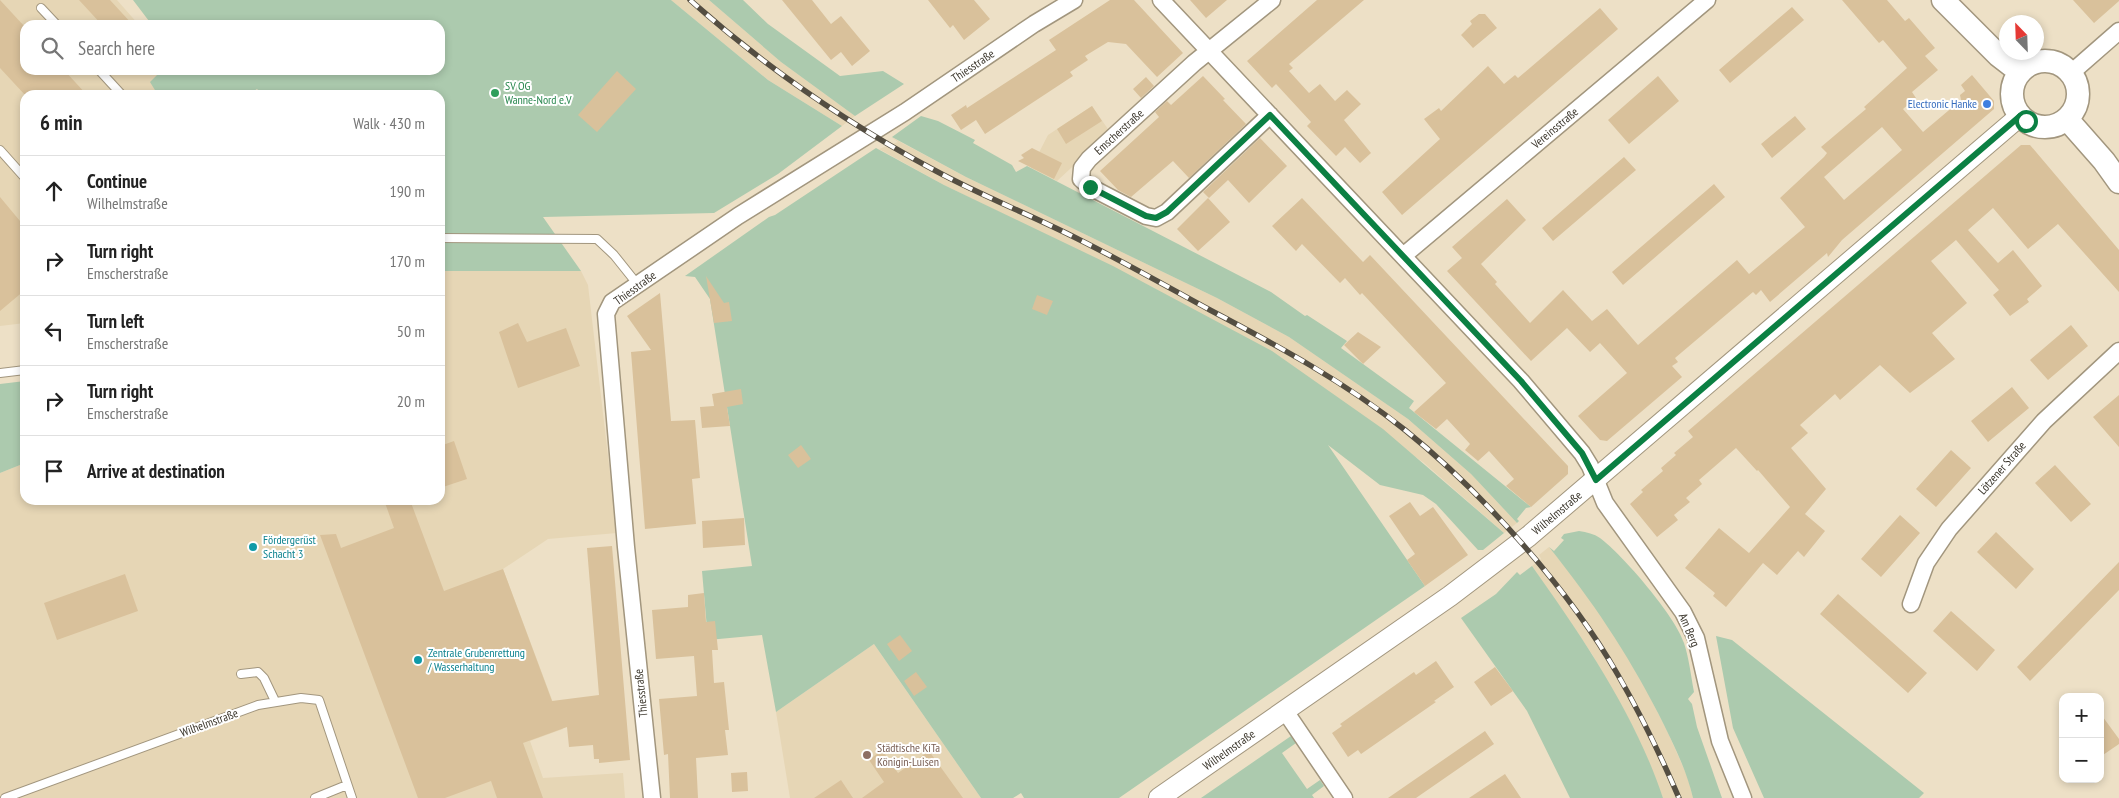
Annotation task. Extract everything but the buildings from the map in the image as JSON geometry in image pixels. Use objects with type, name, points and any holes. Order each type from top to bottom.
[{"type":"main road","points":[[1943,0],[1998,55],[2020,72]]},
{"type":"main road","points":[[2046,61],[2055,62],[2071,73],[2078,88],[2078,97],[2067,120],[2051,127],[2042,127],[2026,121],[2020,116],[2013,102],[2012,94],[2015,79],[2020,72],[2036,62],[2046,61]]},
{"type":"main road","points":[[2067,120],[2104,161],[2119,182]]},
{"type":"street","name":"Thiesstraße","points":[[652,798],[626,547],[606,314],[612,302],[738,216],[905,112],[1034,24],[1074,0]]},
{"type":"street","points":[[1161,0],[1211,51],[1553,418],[1582,453],[1596,480]]},
{"type":"street","points":[[1211,51],[1272,0]]},
{"type":"street","name":"Vereinsstraße","points":[[1403,256],[1707,0]]},
{"type":"street","points":[[2071,73],[2119,31]]},
{"type":"street","name":"Emscherstraße","points":[[1211,51],[1194,64],[1089,159],[1080,174],[1084,184],[1146,216],[1156,218],[1167,212],[1270,115]]},
{"type":"street","name":"Wilhelmstraße","points":[[1159,798],[1464,585],[1596,480],[2020,116]]},
{"type":"street","name":"Lötzener Straße","points":[[1911,604],[1926,563],[1949,529],[2044,421],[2119,350]]},
{"type":"street","name":"Am Berg","points":[[1596,480],[1605,504],[1683,612],[1696,638],[1720,741],[1742,798]]},
{"type":"street","points":[[1285,711],[1344,798]]},
{"type":"lane","points":[[41,8],[52,20]]},
{"type":"lane","points":[[104,75],[117,90]]},
{"type":"lane","points":[[0,150],[20,172]]},
{"type":"lane","points":[[445,238],[597,239],[614,255],[638,285]]},
{"type":"lane","points":[[0,373],[20,371]]},
{"type":"lane","points":[[241,674],[258,672],[264,678],[275,701]]},
{"type":"lane","name":"Wilhelmstraße","points":[[5,798],[258,705],[301,698],[319,700],[352,798]]},
{"type":"lane","points":[[315,798],[347,785]]},
{"type":"shaded area","points":[[0,0],[117,0],[135,20],[20,20],[20,75],[182,75],[196,90],[20,90],[20,324],[0,326]]},
{"type":"shaded area","points":[[671,0],[709,0],[781,62],[855,116],[842,126],[768,80]]},
{"type":"shaded area","points":[[1092,106],[1110,132],[1057,181],[1031,168],[1048,135]]},
{"type":"shaded area","points":[[891,137],[966,177],[1217,298],[1289,337],[1408,419],[1471,474],[1517,523],[1504,533],[1423,462],[1154,288],[944,185],[879,149],[898,142]]},
{"type":"shaded area","points":[[445,271],[581,271],[588,285],[617,533],[548,539],[503,569],[563,729],[530,741],[543,778],[623,773],[625,798],[0,798],[0,473],[20,465],[20,505],[445,505]]},
{"type":"shaded area","points":[[1549,547],[1588,595],[1634,665],[1669,735],[1688,778],[1693,798],[1663,798],[1636,733],[1618,700],[1592,654],[1532,566],[1541,559],[1539,555]]},
{"type":"shaded area","name":"Städtische KiTa Königin-Luisen","points":[[874,644],[981,798],[790,798],[776,712]]},
{"type":"green space","points":[[133,0],[671,0],[768,80],[842,126],[778,174],[714,213],[543,217],[581,271],[445,271],[445,90],[155,90],[150,82],[157,75],[445,75],[445,20],[148,20]]},
{"type":"green space","points":[[709,0],[743,0],[768,24],[840,76],[883,71],[904,84],[855,116],[781,62]]},
{"type":"green space","points":[[921,116],[938,121],[975,140],[973,143],[1012,165],[1016,172],[1027,166],[1271,292],[1305,316],[1307,315],[1347,341],[1341,348],[1414,401],[1409,408],[1531,507],[1526,508],[1517,519],[1519,521],[1517,523],[1471,474],[1408,419],[1289,337],[1217,298],[966,177],[892,137]]},
{"type":"green space","points":[[876,148],[944,185],[1113,266],[1272,351],[1383,429],[1504,533],[1483,550],[1478,550],[1436,504],[1423,495],[1380,485],[1328,445],[1425,586],[1119,798],[1024,798],[1021,793],[1013,798],[981,798],[874,644],[776,712],[762,635],[708,640],[702,571],[752,566],[710,299],[695,277],[685,276],[769,217],[775,215]]},
{"type":"green space","points":[[20,382],[20,465],[0,473],[0,384]]},
{"type":"green space","points":[[1579,531],[1590,533],[1600,538],[1622,558],[1648,587],[1679,632],[1687,655],[1694,692],[1688,699],[1692,704],[1697,727],[1722,798],[1693,798],[1683,765],[1634,669],[1594,607],[1549,547],[1554,551],[1564,540],[1561,538],[1564,534]]},
{"type":"green space","points":[[1532,566],[1570,621],[1623,707],[1638,736],[1663,798],[1570,798],[1527,711],[1461,618],[1496,594],[1517,572],[1520,575]]},
{"type":"green space","points":[[1716,636],[1732,640],[1924,793],[1919,798],[1764,798],[1733,728]]},
{"type":"green space","points":[[1291,736],[1296,743],[1282,753],[1307,789],[1320,780],[1324,786],[1312,795],[1314,798],[1201,798]]},
{"type":"railway","points":[[690,0],[718,25],[778,71],[871,134],[953,180],[1094,247],[1261,337],[1335,380],[1405,430],[1464,482],[1493,512],[1575,609],[1618,675],[1650,736],[1679,798]]},
{"type":"place","name":"SV OG Wanne-Nord e.V","points":[[495,93]]},
{"type":"place","name":"Electronic Hanke","points":[[1987,104]]},
{"type":"place","name":"Fördergerüst Schacht 3","points":[[253,547]]},
{"type":"place","name":"Zentrale Grubenrettung / Wasserhaltung","points":[[418,660]]},
{"type":"place","name":"Städtische KiTa Königin-Luisen","points":[[867,755]]},
{"type":"route","points":[[1090,187],[1146,216],[1156,218],[1162,216],[1270,115],[1521,381],[1582,453],[1596,480],[2020,116],[2026,121]]}]
